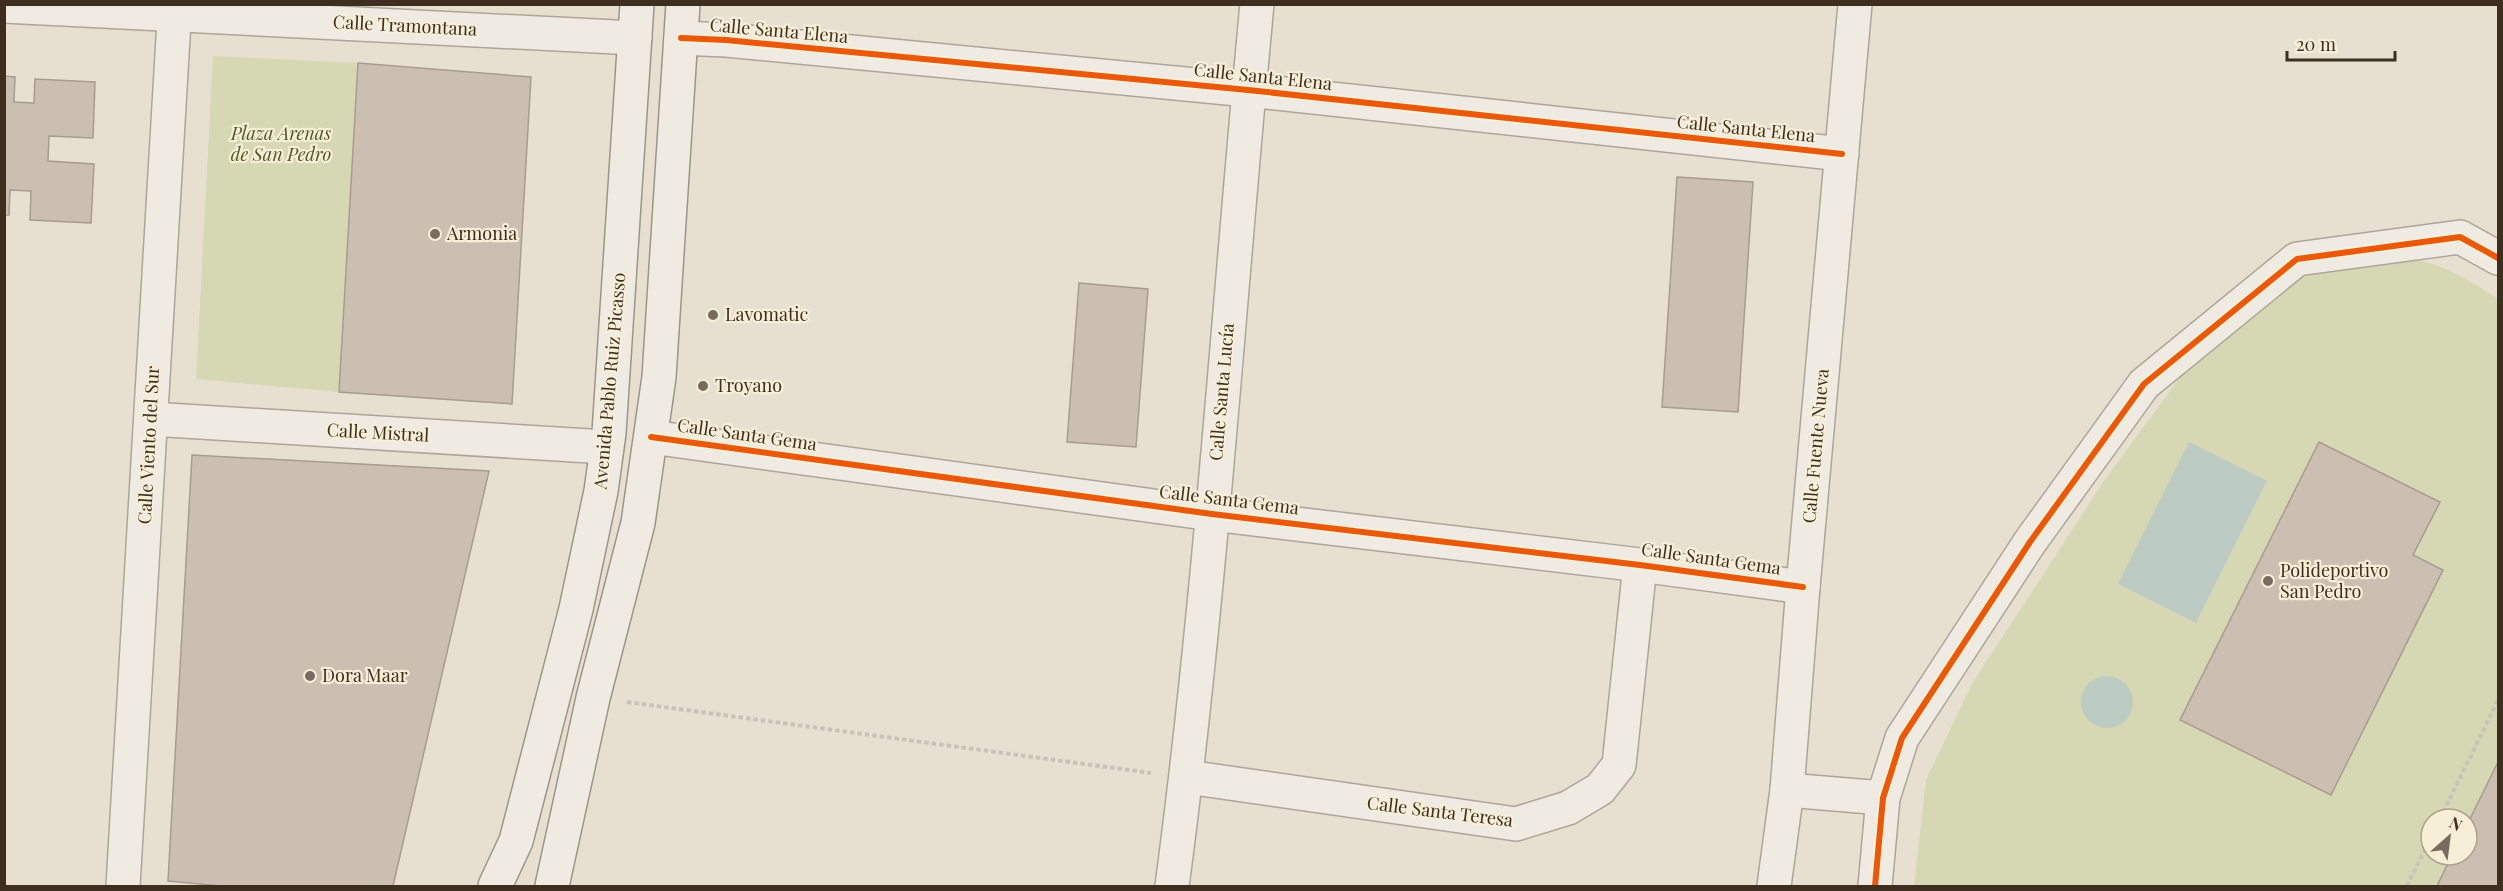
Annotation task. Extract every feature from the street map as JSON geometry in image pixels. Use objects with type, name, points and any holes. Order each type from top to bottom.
[{"type":"street","name":"Avenida Pablo Ruiz Picasso","points":[[495,886],[516,841],[576,609],[601,491],[637,4]]},
{"type":"street","points":[[552,886],[593,698],[638,523],[651,437],[659,378],[683,4]]},
{"type":"street","name":"Calle Santa Lucía","points":[[1172,886],[1187,777],[1257,4]]},
{"type":"street","name":"Calle Fuente Nueva","points":[[1774,886],[1787,790],[1855,4]]},
{"type":"street","name":"Calle Tramontana","points":[[4,6],[175,9],[635,38]]},
{"type":"street","name":"Calle Viento del Sur","points":[[123,886],[175,9]]},
{"type":"street","name":"Calle Santa Elena","points":[[681,38],[726,40],[1248,90],[1842,154]]},
{"type":"street","points":[[1875,886],[1883,798],[1902,738],[2030,542],[2144,384],[2297,259],[2460,237],[2499,258]]},
{"type":"street","name":"Calle Mistral","points":[[151,419],[606,447]]},
{"type":"street","name":"Calle Santa Gema","points":[[651,437],[1212,514],[1640,565],[1803,587]]},
{"type":"street","name":"Calle Santa Teresa","points":[[1187,777],[1516,824],[1568,808],[1600,789],[1619,765],[1640,565]]},
{"type":"street","points":[[1787,790],[1883,798]]},
{"type":"path","points":[[593,698],[1187,777]]},
{"type":"path","points":[[2446,807],[2499,700]]},
{"type":"path","points":[[2407,886],[2419,862]]},
{"type":"green space","name":"Plaza Arenas de San Pedro","points":[[213,56],[358,63],[339,392],[196,379]]},
{"type":"green space","name":"Polideportivo San Pedro","points":[[2411,259],[2446,269],[2498,299],[2498,886],[1914,886],[1926,780],[1973,682],[2104,481],[2192,361],[2299,270]]},
{"type":"shaded area","points":[[2189,442],[2267,481],[2196,623],[2118,584]]},
{"type":"shaded area","points":[[2107,676],[2121,680],[2129,688],[2133,702],[2129,716],[2121,724],[2107,728],[2093,724],[2085,716],[2081,702],[2085,688],[2093,680]]},
{"type":"building","name":"Armonia","points":[[358,63],[531,77],[512,404],[339,392]]},
{"type":"building","points":[[4,76],[15,77],[14,102],[34,103],[35,79],[95,82],[93,138],[49,136],[48,161],[94,164],[91,223],[30,220],[31,191],[10,190],[9,215],[4,215]]},
{"type":"building","points":[[1677,177],[1753,182],[1738,412],[1662,407]]},
{"type":"building","points":[[1079,283],[1148,289],[1136,447],[1067,442]]},
{"type":"building","points":[[2319,442],[2440,502],[2413,555],[2443,570],[2331,795],[2180,720]]},
{"type":"building","name":"Dora Maar","points":[[192,455],[489,471],[393,886],[221,886],[168,881]]},
{"type":"building","points":[[2498,762],[2498,886],[2437,886],[2446,867],[2479,867],[2479,807],[2476,807]]},
{"type":"cycle path","points":[[681,38],[726,40],[1248,90],[1842,154]]},
{"type":"cycle path","points":[[1875,886],[1883,798],[1902,738],[2030,542],[2144,384],[2297,259],[2460,237],[2498,258]]},
{"type":"cycle path","points":[[651,437],[1212,514],[1640,565],[1803,587]]},
{"type":"place","name":"Armonia","points":[[435,234]]},
{"type":"place","name":"Lavomatic","points":[[713,315]]},
{"type":"place","name":"Troyano","points":[[703,386]]},
{"type":"place","name":"Polideportivo San Pedro","points":[[2268,581]]},
{"type":"place","name":"Dora Maar","points":[[310,676]]}]
